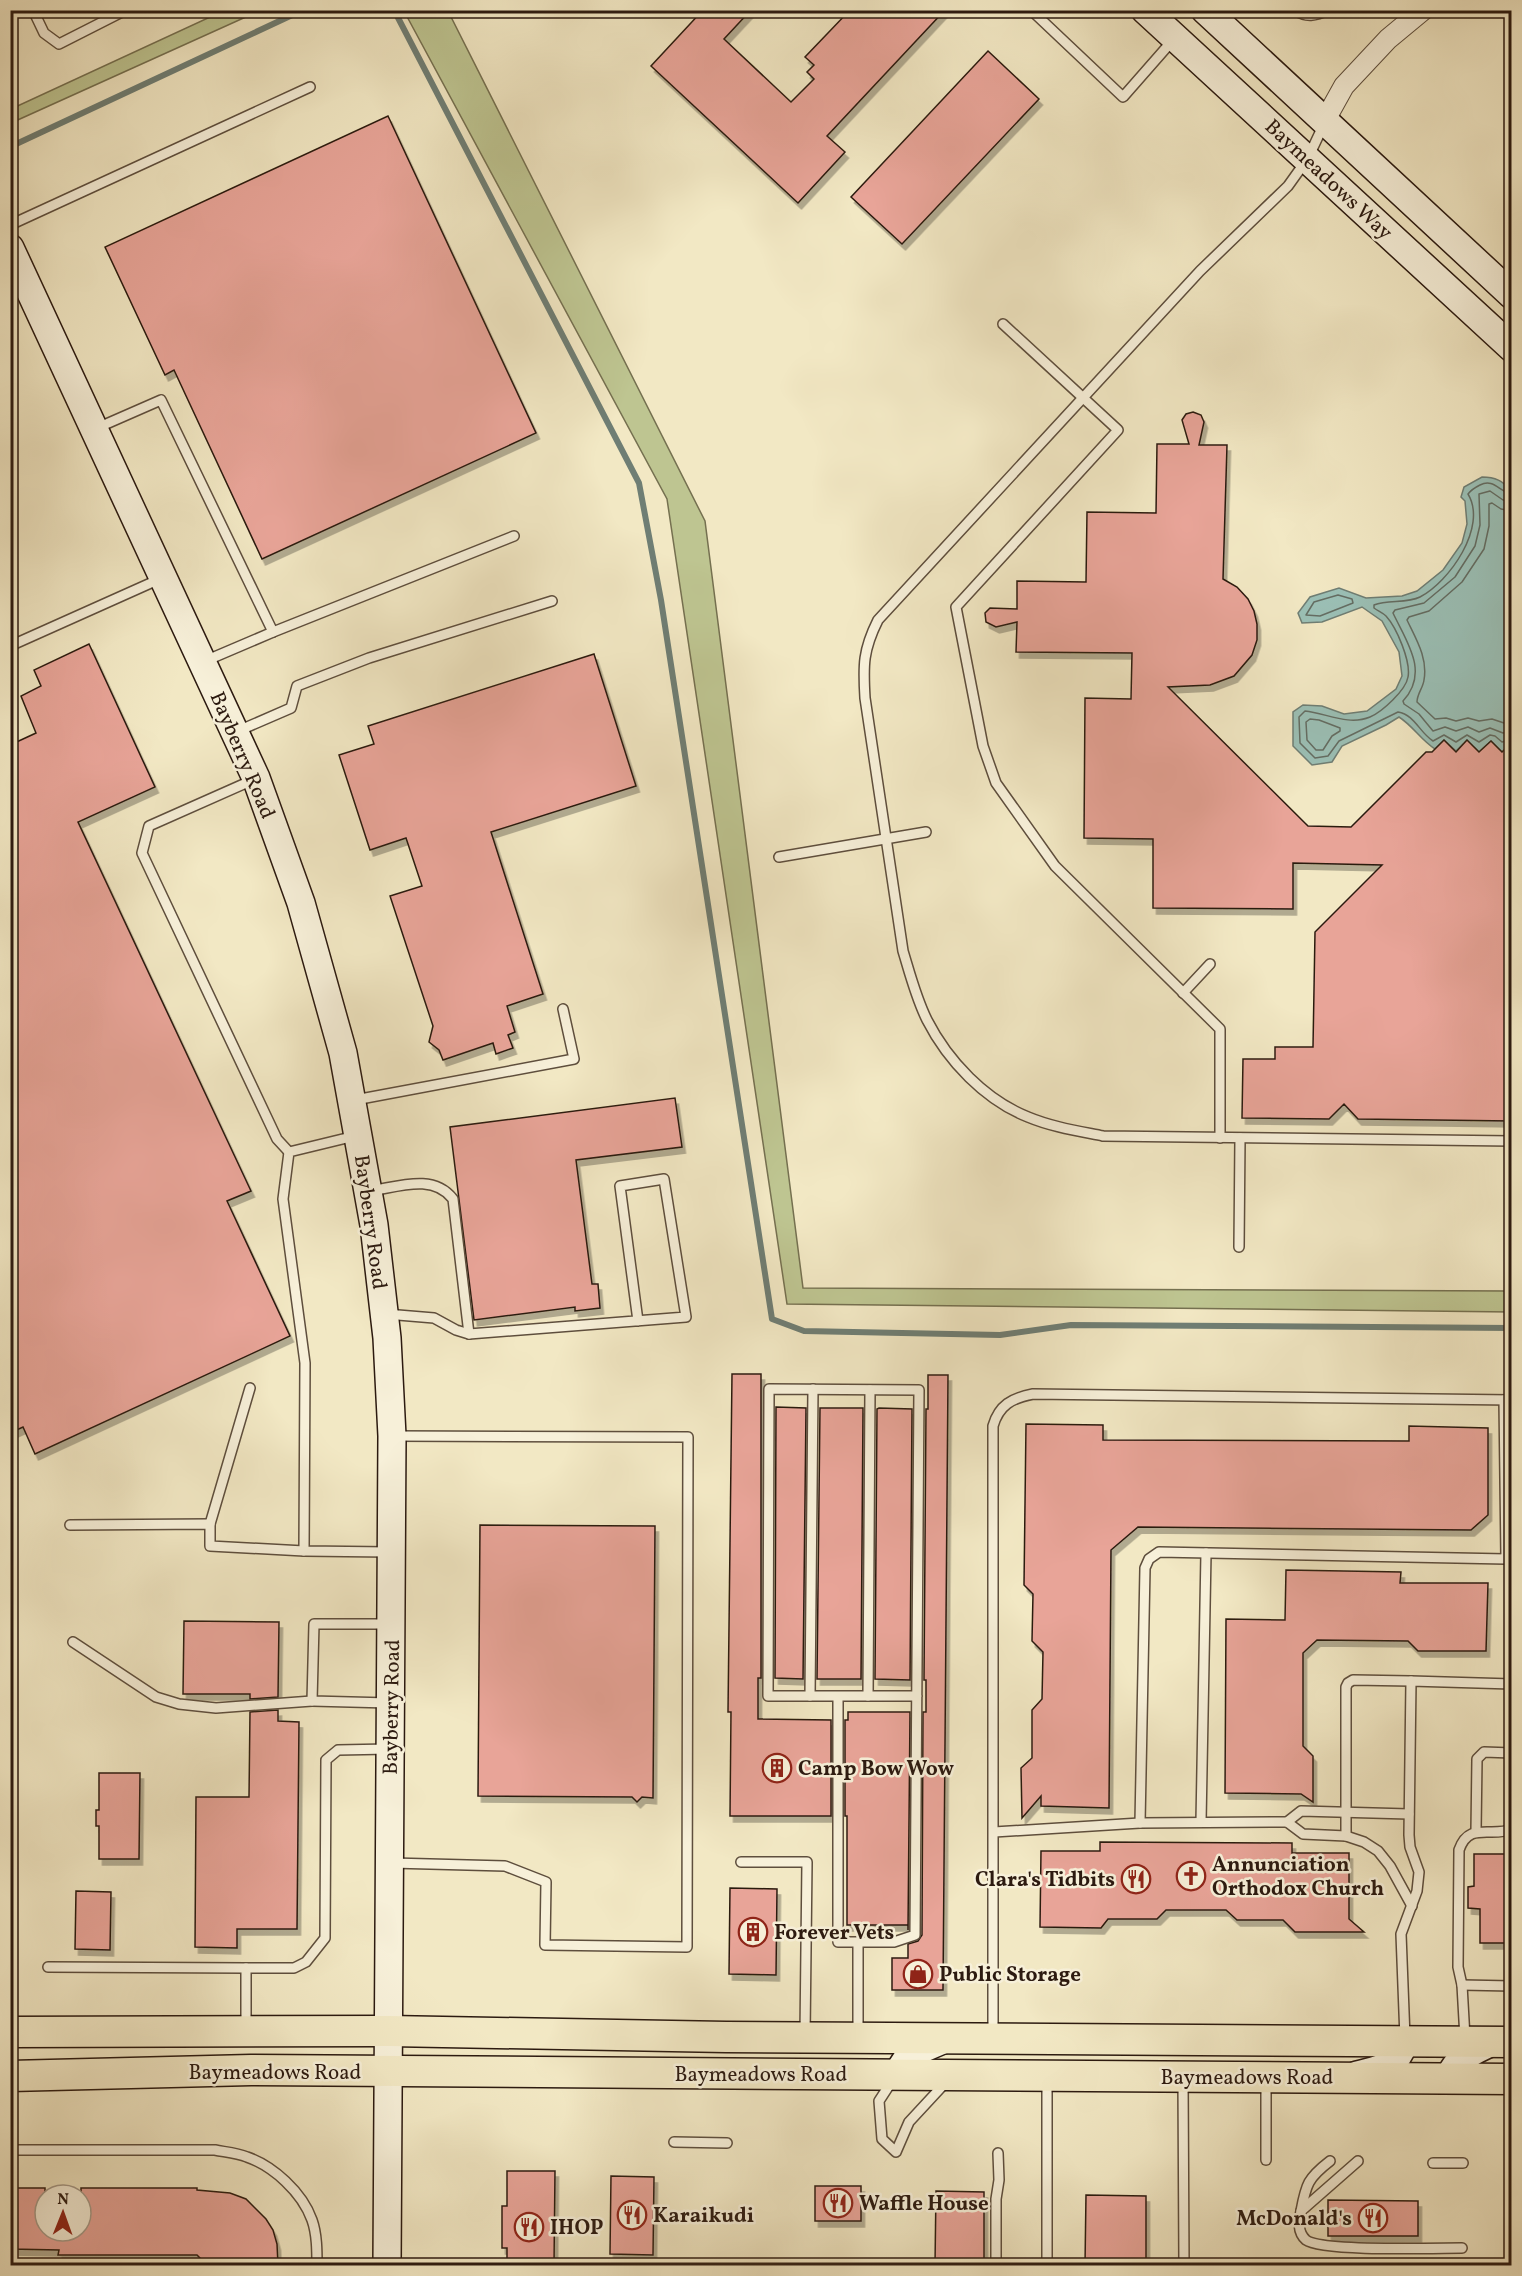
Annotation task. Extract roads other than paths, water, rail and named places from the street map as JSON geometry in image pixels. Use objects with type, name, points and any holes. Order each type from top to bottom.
[{"type":"main road","name":"Baymeadows Road","points":[[10,2032],[389,2031],[805,2037],[1490,2041]]},
{"type":"main road","name":"Baymeadows Road","points":[[10,2076],[251,2070],[1512,2079]]},
{"type":"street","name":"Baymeadows Way","points":[[1145,10],[1512,348]]},
{"type":"street","name":"Baymeadows Way","points":[[1205,10],[1512,295]]},
{"type":"street","points":[[1324,122],[1344,86],[1388,39],[1423,10]]},
{"type":"street","name":"Bayberry Road","points":[[10,248],[96,429],[256,778],[301,903],[343,1053],[359,1135],[374,1225],[384,1313],[392,1436],[387,2265]]},
{"type":"street","points":[[897,2074],[910,2054],[919,2048],[949,2037]]},
{"type":"street","points":[[1347,2078],[1386,2067],[1400,2056],[1405,2041]]},
{"type":"street","points":[[1448,2079],[1454,2065],[1461,2058],[1490,2041]]},
{"type":"lane","points":[[33,10],[44,33],[59,44],[126,10]]},
{"type":"lane","points":[[1031,10],[1123,97],[1175,38]]},
{"type":"lane","points":[[1295,10],[1308,16],[1315,16],[1328,10]]},
{"type":"lane","points":[[10,225],[310,87]]},
{"type":"lane","points":[[1324,122],[1308,158],[1288,186],[1209,262],[878,620],[867,642],[863,668],[865,698],[903,951],[913,987],[927,1020],[946,1051],[969,1077],[995,1098],[1027,1116],[1062,1128],[1103,1136],[1512,1142]]},
{"type":"lane","points":[[1003,324],[1118,430],[956,607],[983,746],[996,783],[1055,866],[1220,1029],[1220,1138]]},
{"type":"lane","points":[[96,429],[161,400],[273,632]]},
{"type":"lane","points":[[203,662],[514,536]]},
{"type":"lane","points":[[10,646],[164,578]]},
{"type":"lane","points":[[236,732],[291,708],[297,686],[369,658],[552,601]]},
{"type":"lane","points":[[256,778],[149,826],[142,853],[277,1139],[289,1152]]},
{"type":"lane","points":[[779,857],[926,832]]},
{"type":"lane","points":[[1183,993],[1210,964]]},
{"type":"lane","points":[[352,1101],[574,1059],[563,1009]]},
{"type":"lane","points":[[289,1152],[359,1135]]},
{"type":"lane","points":[[1239,1247],[1240,1138]]},
{"type":"lane","points":[[289,1152],[284,1177],[284,1199],[305,1363],[304,1551]]},
{"type":"lane","points":[[384,1313],[434,1318],[469,1334],[638,1321],[686,1317],[664,1179],[620,1186],[638,1321]]},
{"type":"lane","points":[[368,1192],[425,1182],[436,1184],[446,1190],[453,1199],[469,1334]]},
{"type":"lane","points":[[250,1388],[210,1524],[210,1546],[304,1551],[392,1552]]},
{"type":"lane","points":[[838,1696],[837,1942],[894,1942],[915,1935],[919,1390],[770,1389],[768,1696],[838,1696],[868,1696],[916,1696]]},
{"type":"lane","points":[[810,1696],[813,1389]]},
{"type":"lane","points":[[868,1696],[870,1390]]},
{"type":"lane","points":[[993,2038],[993,1426],[997,1413],[1008,1402],[1033,1394],[1508,1400],[1506,1559],[1159,1552],[1149,1560],[1145,1568],[1140,1823]]},
{"type":"lane","points":[[389,1863],[505,1866],[546,1882],[544,1945],[687,1947],[688,1437],[392,1436]]},
{"type":"lane","points":[[70,1524],[210,1524]]},
{"type":"lane","points":[[1202,1822],[1206,1553]]},
{"type":"lane","points":[[312,1701],[314,1624],[392,1624]]},
{"type":"lane","points":[[73,1642],[156,1697],[179,1704],[216,1708],[312,1701],[391,1703]]},
{"type":"lane","points":[[1346,1836],[1346,1687],[1348,1683],[1353,1680],[1512,1684]]},
{"type":"lane","points":[[1405,2041],[1401,1934],[1417,1891],[1419,1872],[1410,1847],[1411,1681]]},
{"type":"lane","points":[[48,1967],[294,1968],[306,1962],[325,1938],[326,1760],[338,1750],[390,1749]]},
{"type":"lane","points":[[1476,1831],[1477,1759],[1484,1752],[1512,1753]]},
{"type":"lane","points":[[1287,1822],[1301,1811],[1409,1814]]},
{"type":"lane","points":[[994,1832],[1140,1823],[1287,1822],[1303,1834],[1346,1836],[1364,1842],[1378,1851],[1390,1866],[1412,1906]]},
{"type":"lane","points":[[1490,2041],[1462,1985],[1458,1967],[1459,1850],[1465,1837],[1476,1831],[1506,1832],[1512,1829]]},
{"type":"lane","points":[[741,1862],[807,1862],[805,2037]]},
{"type":"lane","points":[[858,1942],[858,2037]]},
{"type":"lane","points":[[246,1968],[246,2032]]},
{"type":"lane","points":[[1462,1985],[1512,1986]]},
{"type":"lane","points":[[897,2074],[879,2101],[882,2139],[896,2152],[909,2122],[953,2074]]},
{"type":"lane","points":[[1047,2075],[1047,2265]]},
{"type":"lane","points":[[1183,2077],[1184,2265]]},
{"type":"lane","points":[[1266,2078],[1266,2160]]},
{"type":"lane","points":[[674,2142],[727,2143]]},
{"type":"lane","points":[[10,2150],[215,2150],[247,2157],[279,2175],[299,2197],[312,2219],[317,2265]]},
{"type":"lane","points":[[996,2265],[998,2153]]},
{"type":"lane","points":[[1330,2161],[1317,2170],[1306,2184],[1298,2226],[1304,2238],[1312,2244],[1334,2247],[1462,2248]]},
{"type":"lane","points":[[1301,2212],[1358,2161]]},
{"type":"lane","points":[[1433,2163],[1463,2163]]},
{"type":"water","points":[[1482,477],[1498,480],[1511,490],[1511,743],[1502,752],[1491,741],[1479,752],[1467,740],[1456,751],[1444,740],[1435,749],[1399,717],[1342,746],[1332,762],[1312,765],[1293,746],[1293,712],[1303,705],[1322,706],[1344,714],[1367,711],[1396,689],[1402,676],[1399,652],[1382,621],[1362,607],[1322,622],[1302,623],[1298,613],[1310,597],[1339,588],[1366,598],[1402,596],[1417,591],[1443,570],[1462,543],[1467,524],[1465,501],[1461,497],[1464,487]]},
{"type":"waterway","points":[[14,145],[303,10]]},
{"type":"waterway","points":[[394,10],[639,483],[661,600],[772,1319],[804,1331],[1000,1335],[1071,1325],[1512,1328]]},
{"type":"place","name":"Camp Bow Wow","points":[[777,1768]]},
{"type":"place","name":"Annunciation Orthodox Church","points":[[1191,1876]]},
{"type":"place","name":"Clara's Tidbits","points":[[1136,1879]]},
{"type":"place","name":"Forever Vets","points":[[753,1932]]},
{"type":"place","name":"Public Storage","points":[[918,1974]]},
{"type":"place","name":"Waffle House","points":[[838,2203]]},
{"type":"place","name":"Karaikudi","points":[[632,2215]]},
{"type":"place","name":"McDonald's","points":[[1373,2218]]},
{"type":"place","name":"IHOP","points":[[529,2227]]}]
